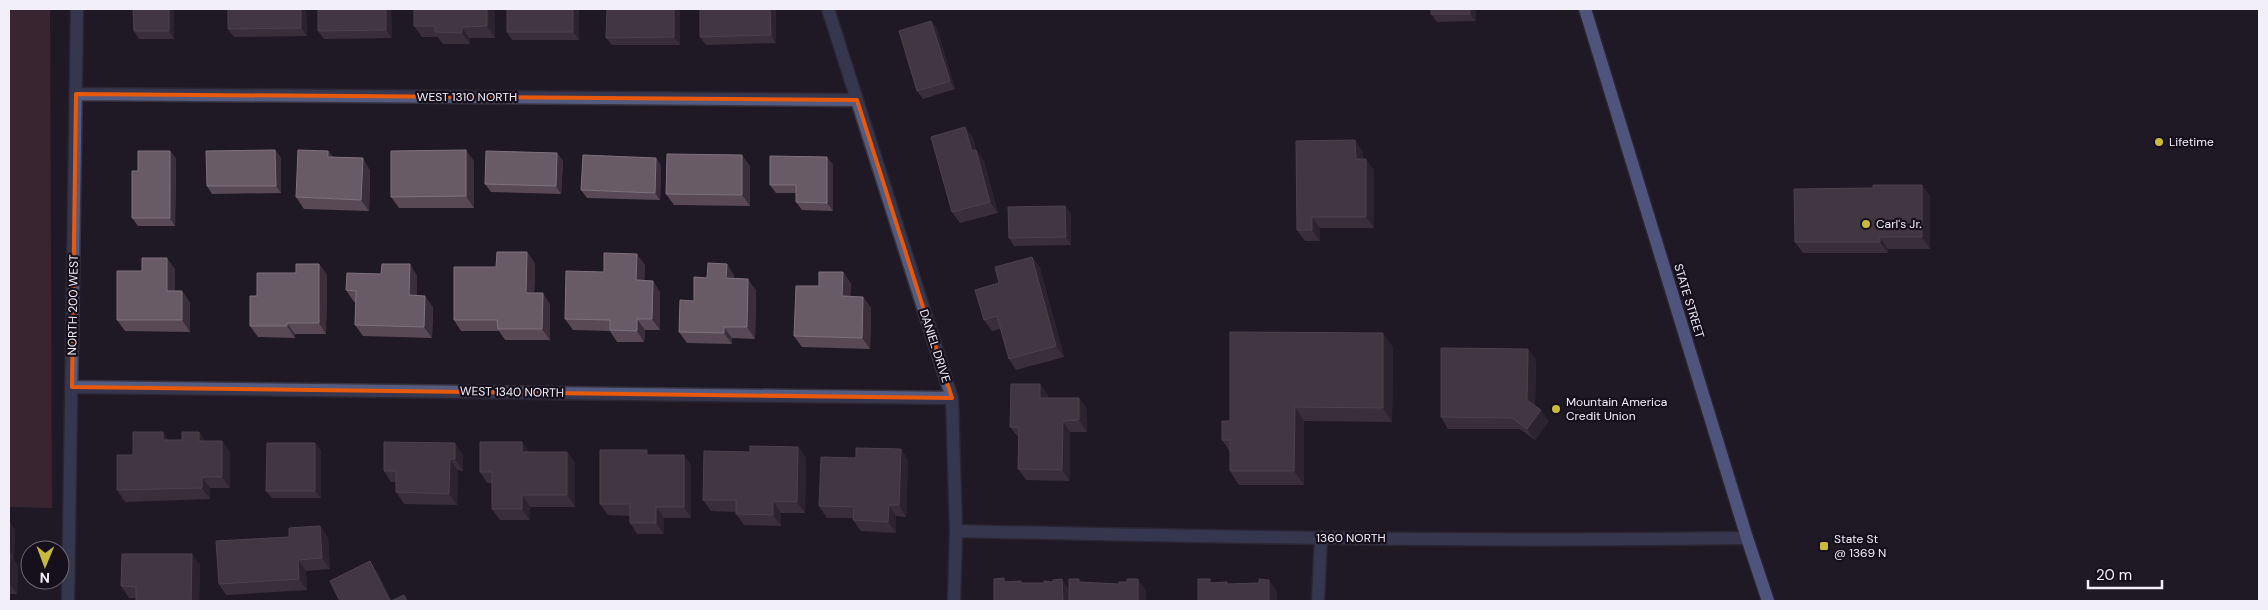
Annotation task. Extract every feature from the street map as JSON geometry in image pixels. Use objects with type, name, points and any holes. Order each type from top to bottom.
[{"type":"main road","name":"STATE STREET","points":[[1585,9],[1746,538],[1768,601]]},
{"type":"street","name":"NORTH 200 WEST","points":[[68,601],[77,9]]},
{"type":"street","name":"DANIEL DRIVE","points":[[828,9],[952,398],[956,531],[954,601]]},
{"type":"street","name":"WEST 1310 NORTH","points":[[76,94],[857,100]]},
{"type":"street","name":"WEST 1340 NORTH","points":[[72,387],[952,398]]},
{"type":"street","name":"1360 NORTH","points":[[956,531],[1299,539],[1321,537],[1570,541],[1746,538]]},
{"type":"street","points":[[1318,601],[1321,537]]},
{"type":"highlighted area","points":[[76,94],[857,100],[952,398],[72,387]]},
{"type":"shaded area","points":[[9,9],[50,9],[52,508],[9,507]]},
{"type":"building","points":[[133,9],[169,9],[169,31],[134,31]]},
{"type":"building","points":[[228,9],[301,9],[301,28],[228,29]]},
{"type":"building","points":[[318,9],[386,9],[386,30],[318,31]]},
{"type":"building","points":[[414,9],[487,9],[487,26],[462,27],[462,33],[435,32],[435,26],[414,26]]},
{"type":"building","points":[[507,9],[573,9],[573,32],[507,32]]},
{"type":"building","points":[[607,9],[674,9],[674,37],[606,38]]},
{"type":"building","points":[[700,9],[770,9],[771,35],[700,37]]},
{"type":"building","points":[[1431,9],[1470,9],[1470,14],[1431,14]]},
{"type":"building","points":[[931,21],[950,81],[917,91],[899,31]]},
{"type":"building","points":[[965,127],[972,151],[976,150],[990,202],[952,212],[931,137]]},
{"type":"building","points":[[1355,140],[1356,159],[1366,159],[1366,217],[1312,217],[1312,230],[1297,230],[1296,141]]},
{"type":"building","points":[[275,150],[276,186],[207,186],[206,151]]},
{"type":"building","points":[[298,150],[328,151],[328,157],[363,158],[361,200],[296,197]]},
{"type":"building","points":[[466,150],[466,196],[391,197],[391,151]]},
{"type":"building","points":[[138,151],[170,151],[170,218],[132,218],[132,171],[138,171]]},
{"type":"building","points":[[486,151],[557,153],[556,186],[485,184]]},
{"type":"building","points":[[667,154],[742,155],[742,195],[666,194]]},
{"type":"building","points":[[583,155],[656,158],[655,193],[581,190]]},
{"type":"building","points":[[770,156],[827,157],[827,203],[796,202],[796,185],[770,185]]},
{"type":"building","name":"Carl's Jr.","points":[[1873,185],[1922,185],[1922,237],[1880,237],[1880,242],[1795,242],[1794,189],[1873,188]]},
{"type":"building","points":[[1065,206],[1066,237],[1009,238],[1008,207]]},
{"type":"building","points":[[497,252],[527,252],[526,293],[543,293],[542,329],[498,329],[497,320],[454,320],[454,267],[496,267]]},
{"type":"building","points":[[604,253],[637,254],[636,280],[653,281],[652,319],[637,319],[637,331],[610,330],[610,320],[565,319],[566,271],[604,272]]},
{"type":"building","points":[[1032,257],[1056,346],[1009,359],[997,316],[984,320],[975,290],[999,283],[995,267]]},
{"type":"building","points":[[142,258],[167,258],[167,291],[182,291],[182,320],[117,320],[117,271],[142,271]]},
{"type":"building","points":[[708,263],[727,264],[726,278],[748,279],[747,327],[724,327],[724,333],[679,332],[680,300],[694,301],[694,277],[707,278]]},
{"type":"building","points":[[296,264],[319,264],[319,323],[287,323],[287,326],[250,326],[250,296],[257,296],[257,273],[296,273]]},
{"type":"building","points":[[382,264],[410,264],[409,295],[425,296],[424,327],[355,325],[356,291],[346,290],[347,273],[381,274]]},
{"type":"building","points":[[819,272],[843,272],[842,296],[863,297],[862,338],[794,336],[796,286],[819,286]]},
{"type":"building","points":[[1230,332],[1383,333],[1383,408],[1295,407],[1294,471],[1230,471],[1230,440],[1222,440],[1222,421],[1230,421]]},
{"type":"building","points":[[1441,348],[1528,349],[1527,400],[1541,410],[1527,429],[1512,418],[1441,417]]},
{"type":"building","points":[[1011,384],[1040,384],[1040,398],[1079,398],[1079,420],[1063,421],[1062,470],[1018,469],[1019,427],[1010,427]]},
{"type":"building","points":[[133,432],[163,432],[163,440],[182,440],[182,432],[199,432],[199,441],[222,441],[222,477],[202,477],[202,488],[117,490],[117,455],[133,455]]},
{"type":"building","points":[[384,442],[455,443],[455,459],[450,459],[449,494],[396,492],[396,471],[384,471]]},
{"type":"building","points":[[480,442],[522,442],[522,452],[567,452],[567,495],[522,495],[522,509],[492,509],[492,472],[480,472]]},
{"type":"building","points":[[267,443],[315,443],[315,491],[266,491]]},
{"type":"building","points":[[750,446],[798,447],[797,502],[773,501],[773,515],[736,514],[736,500],[703,500],[704,451],[750,452]]},
{"type":"building","points":[[856,448],[901,449],[899,505],[889,505],[888,522],[853,520],[854,507],[819,506],[821,457],[856,458]]},
{"type":"building","points":[[600,450],[647,450],[647,455],[684,455],[684,507],[656,507],[656,523],[630,523],[630,504],[600,504]]},
{"type":"building","points":[[320,526],[322,558],[298,560],[299,579],[219,584],[216,541],[289,537],[289,528]]},
{"type":"building","points":[[122,554],[192,554],[191,601],[136,601],[136,587],[121,586]]},
{"type":"building","points":[[370,561],[390,601],[340,601],[330,581]]},
{"type":"building","points":[[1004,578],[1004,582],[1021,581],[1021,583],[1044,583],[1044,581],[1053,582],[1053,580],[1062,579],[1063,601],[994,601],[994,579]]},
{"type":"building","points":[[1069,579],[1079,579],[1079,582],[1119,584],[1119,582],[1127,582],[1127,579],[1138,579],[1138,601],[1069,601]]},
{"type":"building","points":[[1198,579],[1210,579],[1210,583],[1227,582],[1227,584],[1259,583],[1259,579],[1269,580],[1269,601],[1198,601]]},
{"type":"building","points":[[404,595],[407,601],[391,601]]},
{"type":"place","name":"Lifetime","points":[[2159,142]]},
{"type":"place","name":"Carl's Jr.","points":[[1866,224]]},
{"type":"place","name":"Mountain America Credit Union","points":[[1556,409]]},
{"type":"place","name":"State St @ 1369 N","points":[[1824,546]]}]
